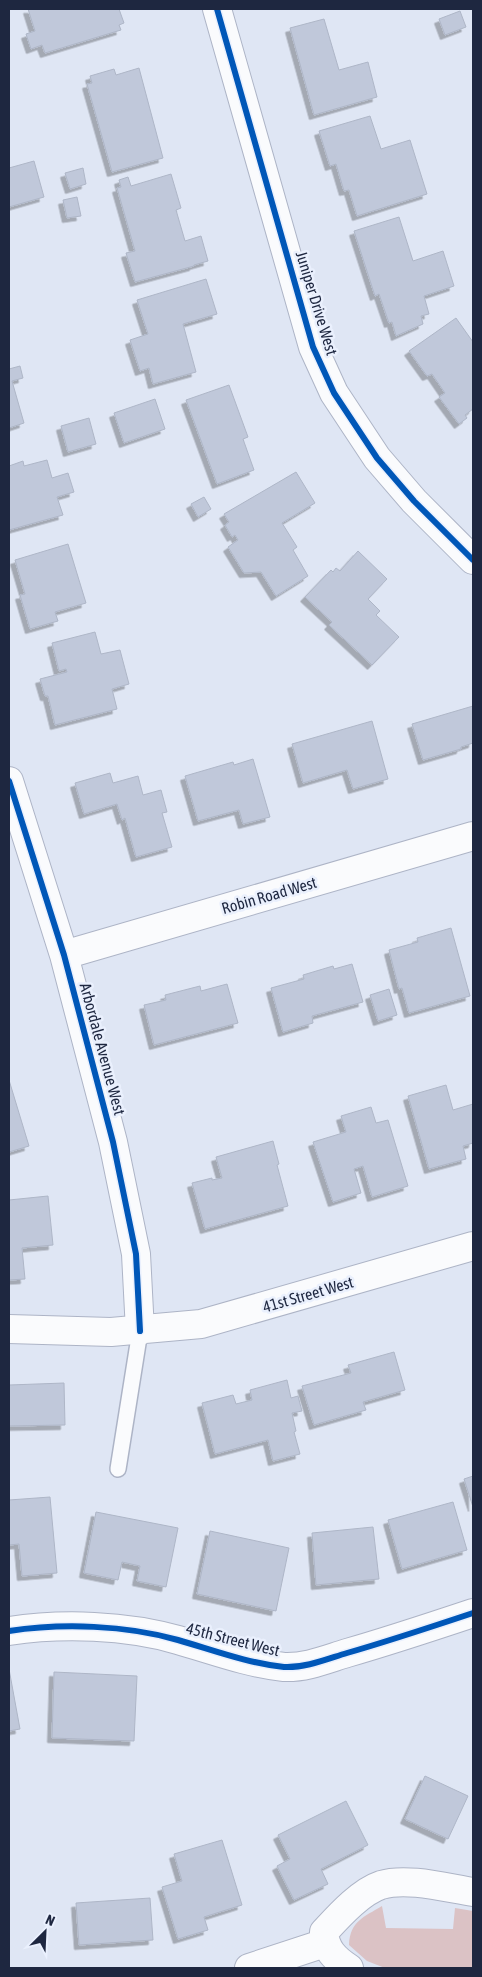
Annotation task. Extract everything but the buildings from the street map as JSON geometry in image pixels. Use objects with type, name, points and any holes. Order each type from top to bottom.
[{"type":"street","name":"Juniper Drive West","points":[[217,9],[314,347],[334,393],[377,458],[414,501],[473,560]]},
{"type":"street","name":"Arbordale Avenue West","points":[[9,781],[64,955],[113,1142],[136,1254],[140,1331]]},
{"type":"street","name":"Robin Road West","points":[[64,955],[473,836]]},
{"type":"street","name":"41st Street West","points":[[9,1330],[111,1332],[140,1331],[201,1324],[473,1246]]},
{"type":"street","name":"45th Street West","points":[[9,1630],[32,1627],[78,1626],[138,1632],[176,1639],[226,1656],[285,1667],[302,1666],[383,1643],[473,1613]]},
{"type":"street","points":[[349,1968],[333,1956],[325,1943],[324,1932],[343,1912],[366,1893],[380,1885],[406,1882],[473,1892]]},
{"type":"street","points":[[249,1968],[325,1943]]},
{"type":"lane","points":[[118,1468],[140,1331]]},
{"type":"shaded area","points":[[382,1906],[386,1928],[453,1929],[455,1908],[473,1911],[473,1968],[385,1968],[367,1961],[349,1945],[350,1937],[352,1930],[359,1921]]},
{"type":"cycle path","points":[[217,9],[313,347],[334,393],[377,458],[414,501],[473,560]]},
{"type":"cycle path","points":[[9,781],[64,955],[113,1142],[136,1254],[140,1331]]},
{"type":"cycle path","points":[[9,1631],[72,1626],[116,1628],[158,1635],[257,1662],[292,1667],[308,1665],[473,1613]]}]
